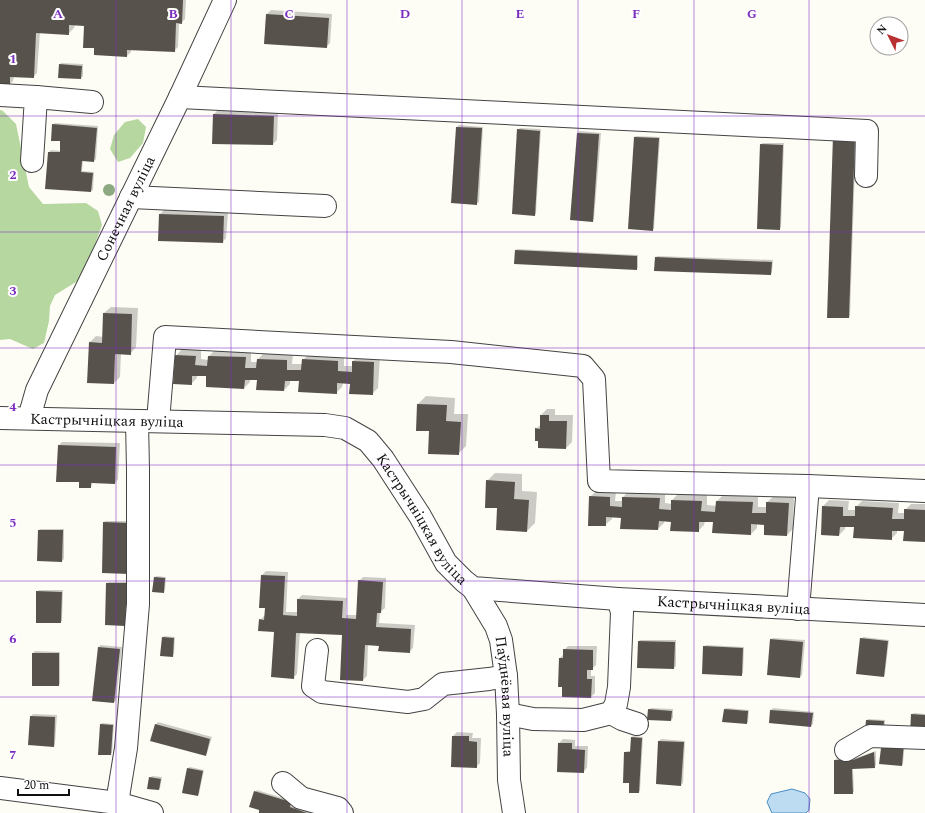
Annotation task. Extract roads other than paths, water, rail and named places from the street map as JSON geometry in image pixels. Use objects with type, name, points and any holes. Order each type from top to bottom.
[{"type":"street","name":"Сонечная вуліца","points":[[29,418],[37,390],[180,97],[225,0]]},
{"type":"street","points":[[0,95],[92,102]]},
{"type":"street","points":[[32,161],[36,97]]},
{"type":"street","points":[[180,97],[867,131],[866,176]]},
{"type":"street","points":[[131,197],[325,206]]},
{"type":"street","points":[[158,421],[165,337],[451,352],[583,366],[594,379],[599,481],[808,486],[925,492]]},
{"type":"street","name":"Кастрычніцкая вуліца","points":[[0,422],[29,418],[325,425],[345,428],[368,441],[383,459],[420,516],[446,564],[473,588],[618,599],[925,615]]},
{"type":"street","points":[[117,803],[126,748],[138,604],[137,421]]},
{"type":"street","points":[[798,609],[808,486]]},
{"type":"street","name":"Паўднёвая вуліца","points":[[473,588],[496,626],[501,640],[506,676],[509,780],[514,813]]},
{"type":"street","points":[[611,713],[616,704],[619,687],[622,612],[618,599]]},
{"type":"street","points":[[317,650],[313,686],[322,692],[408,702],[424,699],[443,684],[506,676]]},
{"type":"street","points":[[508,714],[533,719],[583,720],[611,713],[622,719],[637,724]]},
{"type":"street","points":[[846,750],[870,736],[925,738]]},
{"type":"street","points":[[283,783],[301,798],[338,808],[342,813]]},
{"type":"street","points":[[0,788],[117,803],[152,813]]},
{"type":"water","points":[[792,789],[805,793],[810,799],[809,810],[806,813],[772,813],[767,802],[771,794]]}]
